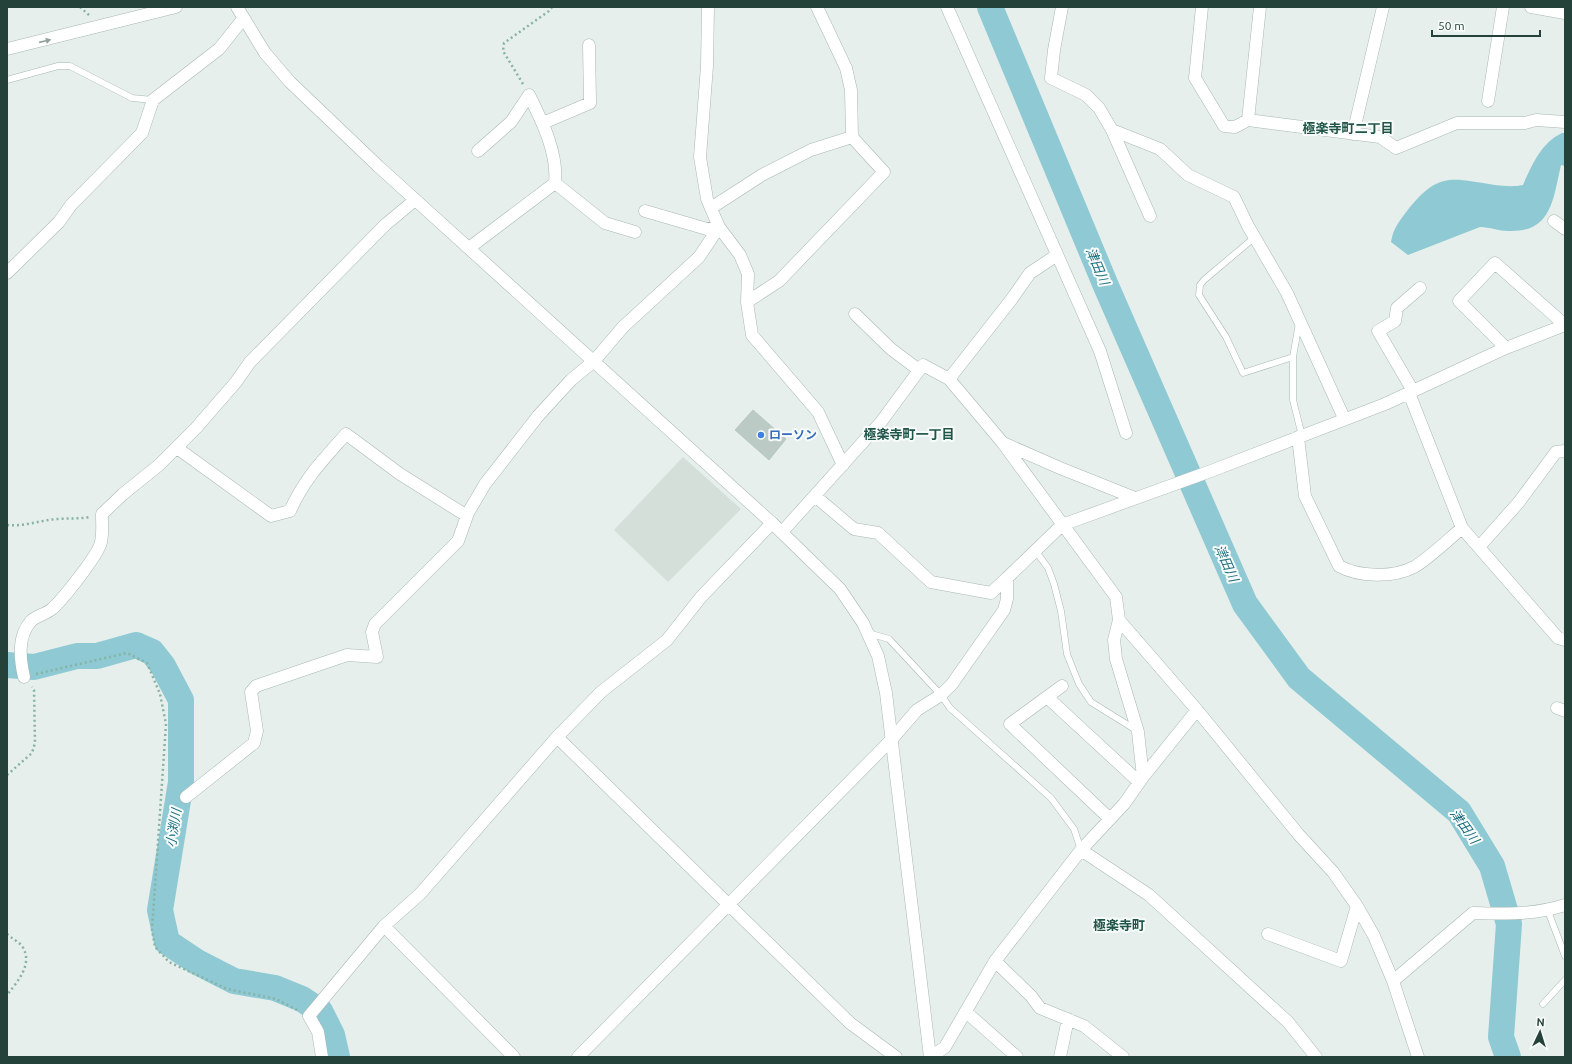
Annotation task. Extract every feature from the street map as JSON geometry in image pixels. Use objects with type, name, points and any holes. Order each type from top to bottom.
[{"type":"street","points":[[7,49],[176,7]]},
{"type":"street","points":[[237,7],[265,53],[290,82],[416,200],[782,532],[840,589],[868,633],[878,656],[892,739],[931,1057],[945,1047],[995,961],[1081,850],[1124,804],[1141,780],[1197,710]]},
{"type":"street","points":[[708,7],[707,66],[700,157],[707,200],[719,227],[740,255],[748,274],[747,302],[752,335],[818,412],[843,465]]},
{"type":"street","points":[[747,302],[779,281],[884,172],[852,136],[851,90],[846,68],[817,7]]},
{"type":"street","points":[[947,7],[1100,351],[1126,433]]},
{"type":"street","points":[[1062,7],[1054,50],[1051,78],[1086,95],[1099,108],[1112,130],[1150,216]]},
{"type":"street","points":[[1202,7],[1195,78],[1224,126],[1235,127],[1248,120],[1380,137],[1396,148],[1457,123],[1525,123],[1536,120],[1565,122]]},
{"type":"street","points":[[1248,120],[1260,7]]},
{"type":"street","points":[[1353,134],[1383,7]]},
{"type":"street","points":[[1488,101],[1502,7]]},
{"type":"street","points":[[1531,7],[1565,13]]},
{"type":"street","points":[[7,273],[59,222],[71,205],[142,133],[153,100],[219,49],[243,19]]},
{"type":"street","points":[[543,123],[590,102],[594,74],[588,45]]},
{"type":"street","points":[[469,248],[555,183],[556,170],[543,123],[529,95],[511,122],[478,151]]},
{"type":"street","points":[[1112,130],[1160,149],[1188,175],[1234,197],[1287,293],[1344,418]]},
{"type":"street","points":[[711,208],[762,175],[811,150],[852,136]]},
{"type":"street","points":[[555,183],[603,226],[635,232]]},
{"type":"street","points":[[24,677],[20,659],[21,644],[26,631],[32,620],[47,613],[59,602],[77,580],[101,544],[102,514],[177,448],[236,382],[250,362],[385,225],[416,200]]},
{"type":"street","points":[[645,211],[707,229],[719,227]]},
{"type":"street","points":[[1554,221],[1565,229]]},
{"type":"street","points":[[186,796],[254,743],[257,730],[251,692],[256,686],[346,656],[377,657],[372,632],[375,624],[458,541],[467,516],[484,484],[533,422],[571,380],[594,361],[623,327],[699,257],[719,227]]},
{"type":"street","points":[[949,379],[1011,300],[1030,273],[1057,255]]},
{"type":"street","points":[[815,496],[854,529],[878,533],[930,582],[991,593],[1062,525],[1211,471],[1411,392],[1506,348],[1565,325],[1495,263],[1459,301],[1506,348]]},
{"type":"street","points":[[1420,288],[1397,308],[1395,321],[1378,331],[1411,392],[1462,528],[1558,638],[1565,640]]},
{"type":"street","points":[[855,314],[891,348],[919,370]]},
{"type":"street","points":[[782,532],[881,422],[923,365],[949,379],[1002,442],[1116,597],[1119,620],[1114,640],[1116,658],[1138,732],[1141,780]]},
{"type":"street","points":[[177,448],[271,516],[290,511],[299,490],[317,466],[346,434],[400,474],[467,516]]},
{"type":"street","points":[[1300,436],[1305,496],[1339,566],[1349,572],[1381,576],[1414,567],[1462,528]]},
{"type":"street","points":[[1002,442],[1060,468],[1135,498]]},
{"type":"street","points":[[1479,547],[1519,502],[1556,452],[1565,451]]},
{"type":"street","points":[[322,1057],[318,1032],[309,1016],[384,926],[420,894],[557,737],[601,692],[667,640],[701,597],[772,523]]},
{"type":"street","points":[[578,1057],[892,739],[917,710],[941,695],[952,684],[1004,610],[1007,599],[1006,578]]},
{"type":"street","points":[[1119,620],[1197,710],[1269,800],[1333,872],[1357,906],[1374,936],[1393,981],[1418,1057]]},
{"type":"street","points":[[1062,686],[1010,724],[1110,818]]},
{"type":"street","points":[[1047,697],[1141,780]]},
{"type":"street","points":[[557,737],[850,1023],[896,1057]]},
{"type":"street","points":[[1081,850],[1149,895],[1288,1022],[1316,1057]]},
{"type":"street","points":[[1393,981],[1473,913],[1521,914],[1548,911],[1565,905]]},
{"type":"street","points":[[1268,934],[1341,961],[1357,906]]},
{"type":"street","points":[[384,926],[514,1057]]},
{"type":"street","points":[[995,961],[1031,996],[1040,1008],[1084,1026],[1123,1057]]},
{"type":"street","points":[[966,1012],[1017,1057]]},
{"type":"street","points":[[1060,1057],[1068,1019]]},
{"type":"lane","points":[[7,80],[58,66],[70,66],[132,98],[153,100]]},
{"type":"lane","points":[[1255,237],[1204,280],[1200,285],[1198,295],[1226,337],[1243,373],[1293,357]]},
{"type":"lane","points":[[1299,320],[1293,357],[1294,408],[1300,436]]},
{"type":"lane","points":[[1035,550],[1048,568],[1054,584],[1061,611],[1067,654],[1079,684],[1091,702],[1138,732]]},
{"type":"lane","points":[[868,633],[889,639],[941,695],[950,708],[1051,798],[1074,828],[1081,850]]},
{"type":"lane","points":[[1548,911],[1565,956]]},
{"type":"lane","points":[[1543,1004],[1565,980]]},
{"type":"path","points":[[529,95],[515,69],[503,52],[504,43],[549,11],[552,7]]},
{"type":"path","points":[[7,525],[18,526],[59,518],[76,519],[102,514]]},
{"type":"path","points":[[7,775],[32,753],[35,743],[34,690],[24,677],[128,653],[147,663],[160,694],[166,724],[152,930],[155,947],[169,962],[227,989],[276,999],[309,1016]]},
{"type":"path","points":[[7,934],[22,947],[25,958],[25,971],[7,995]]},
{"type":"shaded area","points":[[683,457],[741,509],[668,582],[614,530]]},
{"type":"water","points":[[1562,133],[1565,133],[1565,166],[1561,165],[1556,190],[1548,212],[1542,220],[1534,226],[1523,230],[1508,231],[1480,227],[1408,255],[1391,242],[1396,227],[1401,219],[1421,195],[1430,188],[1448,180],[1468,181],[1502,186],[1523,185],[1538,155],[1548,143]]},
{"type":"building","name":"ローソン","points":[[753,410],[786,439],[769,460],[735,430]]},
{"type":"waterway","name":"津田川","points":[[990,7],[1106,286],[1245,604],[1299,678],[1459,812],[1492,866],[1509,924],[1501,1037],[1508,1057]]},
{"type":"waterway","name":"小渕川","points":[[7,665],[34,667],[77,656],[97,656],[136,645],[152,652],[163,666],[181,700],[181,782],[160,910],[167,942],[197,962],[234,981],[275,988],[302,999],[320,1011],[332,1035],[337,1057]]},
{"type":"place","name":"ローソン","points":[[761,435]]},
{"type":"district","name":"極楽寺町二丁目","points":[[1348,128]]},
{"type":"district","name":"極楽寺町一丁目","points":[[909,434]]},
{"type":"district","name":"極楽寺町","points":[[1119,925]]}]
